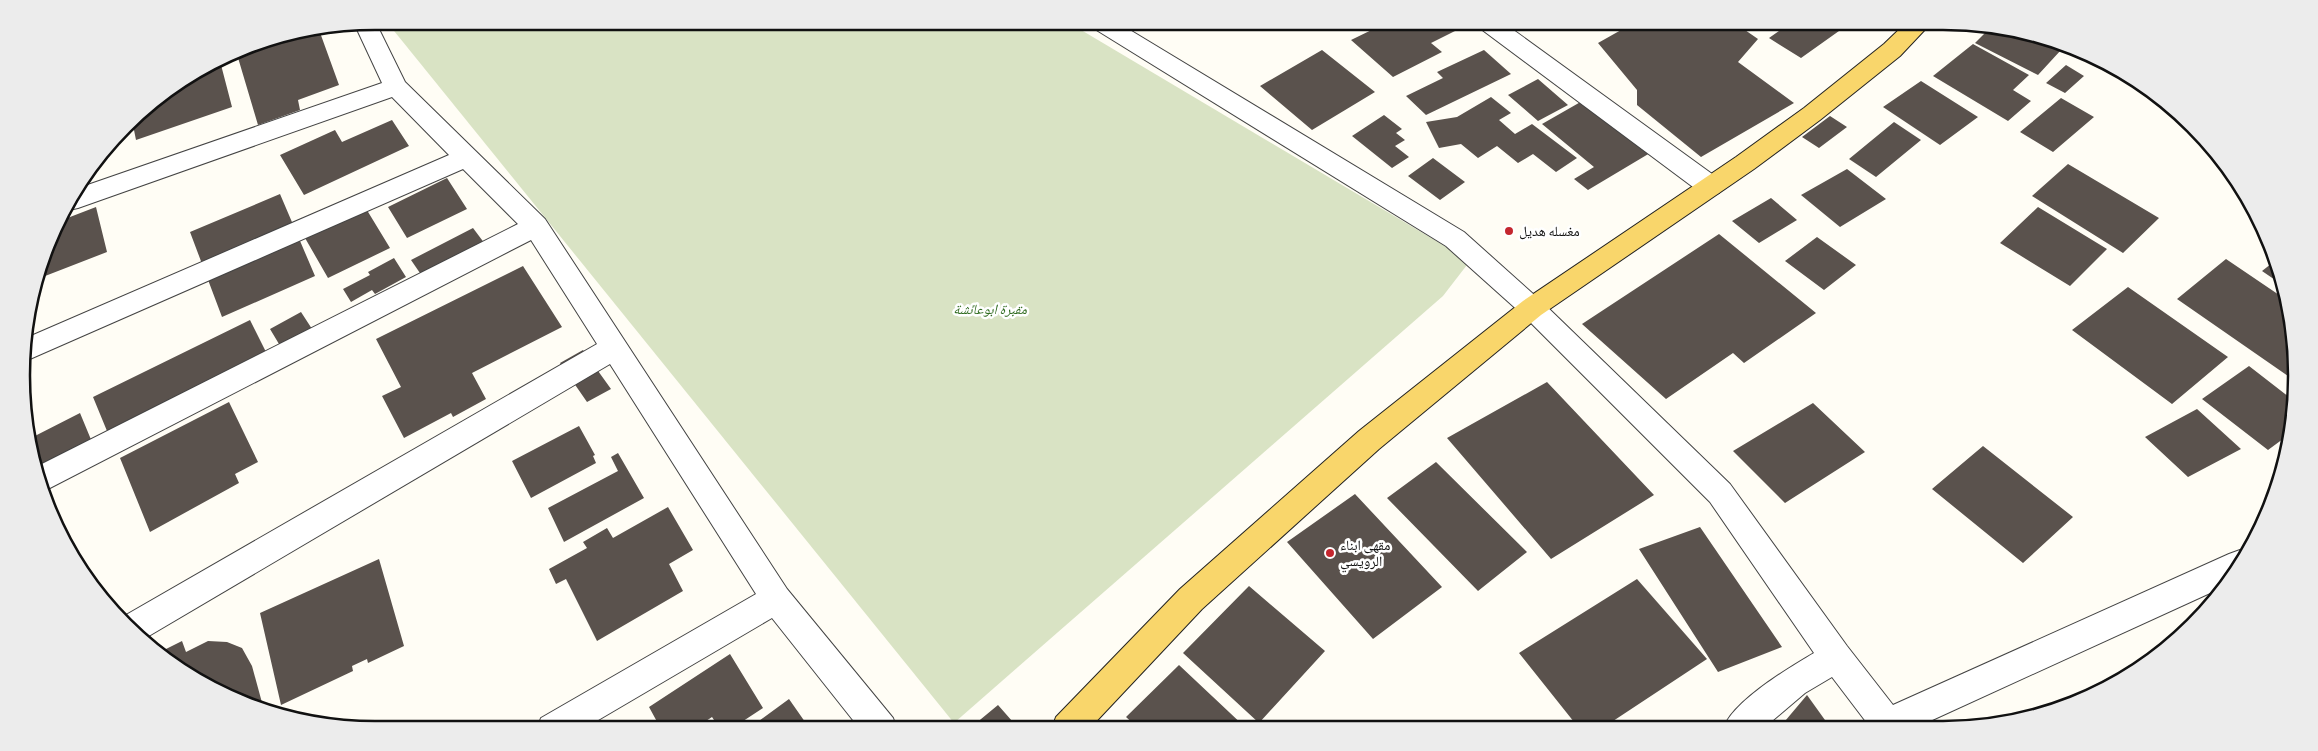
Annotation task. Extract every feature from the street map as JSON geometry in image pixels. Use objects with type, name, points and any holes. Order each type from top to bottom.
[{"type":"main road","points":[[1075,721],[1192,599],[1369,440],[1532,308],[1812,114],[1892,50],[1913,30]]},
{"type":"street","points":[[368,30],[396,88],[536,226],[776,599],[875,721]]},
{"type":"street","points":[[1113,30],[1455,240],[1532,308],[1720,494],[1836,657],[1886,721]]},
{"type":"street","points":[[1497,30],[1710,186]]},
{"type":"street","points":[[80,197],[396,88]]},
{"type":"street","points":[[31,348],[467,157]]},
{"type":"street","points":[[45,477],[536,226]]},
{"type":"street","points":[[137,626],[614,348]]},
{"type":"street","points":[[1898,721],[2228,569]]},
{"type":"street","points":[[567,721],[776,599]]},
{"type":"street","points":[[1747,721],[1794,682],[1836,657]]},
{"type":"green space","name":"مقبرة ابوعائشة","points":[[393,30],[1081,30],[1470,261],[1443,296],[956,721],[952,721]]},
{"type":"building","points":[[1372,30],[1457,30],[1431,43],[1442,52],[1393,77],[1351,40]]},
{"type":"building","points":[[1621,30],[1745,30],[1758,39],[1738,62],[1794,103],[1701,157],[1637,105],[1637,90],[1598,43]]},
{"type":"building","points":[[1780,30],[1839,31],[1801,58],[1769,38]]},
{"type":"building","points":[[1985,33],[1988,33],[2032,42],[2061,50],[2038,75],[1975,43]]},
{"type":"building","points":[[321,35],[339,85],[298,100],[300,110],[258,125],[238,58],[264,48]]},
{"type":"building","points":[[1973,44],[2029,75],[2013,90],[2031,101],[2008,121],[1933,76]]},
{"type":"building","points":[[1322,50],[1375,92],[1312,130],[1260,86]]},
{"type":"building","points":[[1484,50],[1511,74],[1426,115],[1406,96],[1443,78],[1437,72]]},
{"type":"building","points":[[2066,65],[2084,76],[2065,93],[2046,83]]},
{"type":"building","points":[[222,67],[232,107],[136,140],[134,129],[165,101],[203,76]]},
{"type":"building","points":[[1538,79],[1568,105],[1538,121],[1508,95]]},
{"type":"building","points":[[1921,81],[1978,117],[1940,145],[1883,107]]},
{"type":"building","points":[[1491,97],[1511,113],[1499,120],[1515,134],[1532,124],[1577,158],[1556,172],[1533,154],[1518,163],[1497,146],[1478,158],[1461,144],[1439,148],[1426,122],[1457,117]]},
{"type":"building","points":[[2061,98],[2094,117],[2053,152],[2020,132]]},
{"type":"building","points":[[1584,100],[1650,153],[1588,190],[1574,179],[1594,167],[1542,124]]},
{"type":"building","points":[[1384,115],[1402,129],[1396,133],[1405,140],[1395,146],[1409,157],[1392,168],[1352,136]]},
{"type":"building","points":[[1830,116],[1847,127],[1819,148],[1802,137]]},
{"type":"building","points":[[392,120],[409,146],[304,195],[280,155],[335,130],[342,142]]},
{"type":"building","points":[[1894,122],[1921,140],[1876,177],[1849,159]]},
{"type":"building","points":[[1433,158],[1465,182],[1440,200],[1408,176]]},
{"type":"building","points":[[2068,164],[2159,218],[2123,253],[2032,196]]},
{"type":"building","points":[[1847,169],[1886,199],[1840,227],[1801,195]]},
{"type":"building","points":[[447,178],[467,209],[407,238],[388,207]]},
{"type":"building","points":[[280,194],[315,276],[222,317],[190,232]]},
{"type":"building","points":[[1771,198],[1797,220],[1759,243],[1732,221]]},
{"type":"building","points":[[362,202],[390,248],[328,278],[301,231]]},
{"type":"building","points":[[96,207],[107,252],[45,276],[56,243],[69,217]]},
{"type":"building","points":[[2038,207],[2107,249],[2070,286],[2000,243]]},
{"type":"building","points":[[473,228],[485,244],[422,276],[411,260]]},
{"type":"building","points":[[1719,234],[1816,313],[1744,363],[1733,353],[1666,399],[1582,324]]},
{"type":"building","points":[[1817,237],[1856,265],[1824,290],[1785,261]]},
{"type":"building","points":[[394,258],[406,277],[375,294],[372,290],[351,302],[343,289],[370,275],[368,272]]},
{"type":"building","points":[[2226,259],[2278,294],[2285,330],[2288,376],[2177,299]]},
{"type":"building","points":[[2270,265],[2274,279],[2262,271]]},
{"type":"building","points":[[523,266],[562,327],[472,373],[486,399],[453,417],[451,413],[404,438],[382,396],[401,387],[376,339]]},
{"type":"building","points":[[2128,287],[2228,357],[2172,404],[2072,330]]},
{"type":"building","points":[[301,312],[314,332],[282,349],[270,329]]},
{"type":"building","points":[[250,320],[266,352],[107,431],[93,397]]},
{"type":"building","points":[[583,350],[611,389],[587,402],[560,363]]},
{"type":"building","points":[[2249,366],[2287,396],[2282,440],[2268,450],[2202,399]]},
{"type":"building","points":[[1547,382],[1654,495],[1551,559],[1447,438]]},
{"type":"building","points":[[229,402],[258,462],[235,474],[239,483],[150,532],[120,458]]},
{"type":"building","points":[[1813,403],[1865,452],[1785,503],[1733,451]]},
{"type":"building","points":[[2197,409],[2241,449],[2188,477],[2145,437]]},
{"type":"building","points":[[80,413],[92,442],[43,467],[36,436]]},
{"type":"building","points":[[579,426],[595,455],[593,456],[596,463],[531,498],[512,461]]},
{"type":"building","points":[[1983,446],[2073,517],[2023,563],[1932,489]]},
{"type":"building","points":[[618,453],[644,498],[564,542],[548,508],[618,471],[611,457]]},
{"type":"building","points":[[1436,462],[1527,552],[1478,591],[1387,498]]},
{"type":"building","points":[[1355,494],[1442,587],[1373,639],[1287,542]]},
{"type":"building","points":[[668,507],[693,550],[669,564],[683,591],[597,641],[566,579],[556,584],[549,569],[587,548],[583,542],[607,528],[613,538]]},
{"type":"building","points":[[1700,527],[1782,647],[1718,672],[1639,549]]},
{"type":"building","points":[[379,559],[404,646],[368,663],[367,659],[352,666],[353,671],[281,705],[260,613]]},
{"type":"building","points":[[1637,579],[1707,659],[1613,721],[1573,721],[1519,653]]},
{"type":"building","points":[[1249,586],[1325,651],[1261,721],[1257,721],[1183,653]]},
{"type":"building","points":[[182,641],[186,652],[208,641],[227,642],[242,648],[252,666],[262,702],[203,675],[165,650]]},
{"type":"building","points":[[730,654],[763,708],[743,721],[715,721],[712,717],[706,721],[657,721],[649,707]]},
{"type":"building","points":[[1179,665],[1239,721],[1130,721],[1126,717]]},
{"type":"building","points":[[1807,695],[1826,721],[1785,721]]},
{"type":"building","points":[[789,699],[804,721],[759,721]]},
{"type":"building","points":[[998,705],[1012,721],[979,721]]},
{"type":"place","name":"مغسله هديل","points":[[1509,231]]},
{"type":"place","name":"مقهى ابناء الرويسي","points":[[1330,553]]}]
